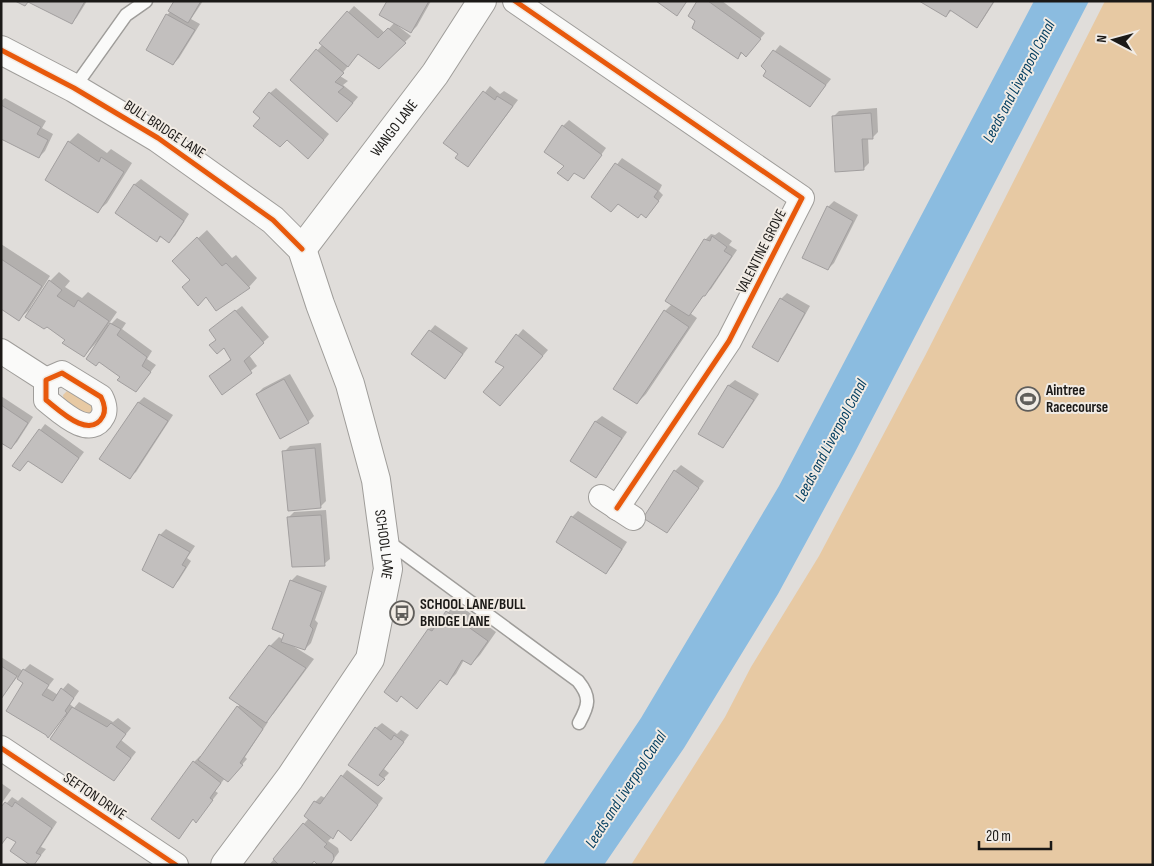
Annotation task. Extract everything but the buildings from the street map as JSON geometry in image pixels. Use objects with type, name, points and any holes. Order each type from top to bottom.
[{"type":"main road","name":"WANGO LANE","points":[[302,250],[435,74],[482,1]]},
{"type":"main road","name":"BULL BRIDGE LANE","points":[[1,50],[74,88],[158,138],[273,220],[302,250]]},
{"type":"main road","name":"SCHOOL LANE","points":[[225,865],[290,778],[370,659],[388,569],[376,480],[350,384],[302,250]]},
{"type":"street","name":"VALENTINE GROVE","points":[[515,1],[802,198],[728,341],[617,508]]},
{"type":"street","points":[[1,351],[46,380]]},
{"type":"street","name":"SEFTON DRIVE","points":[[1,748],[176,865]]},
{"type":"lane","points":[[74,88],[126,14],[146,1]]},
{"type":"lane","points":[[384,539],[578,681],[587,692],[585,713],[579,723]]},
{"type":"shaded area","name":"Aintree Racecourse","points":[[1105,1],[1153,1],[1153,865],[631,865],[725,717],[751,667],[819,556],[926,354]]},
{"type":"shaded area","points":[[68,390],[91,402],[95,408],[90,416],[64,402],[63,395]]},
{"type":"water","name":"Leeds and Liverpool Canal","points":[[1034,1],[1089,1],[854,454],[778,594],[684,748],[604,865],[543,865],[641,718],[779,486]]},
{"type":"cycle path","points":[[515,1],[802,198],[729,341],[617,508]]},
{"type":"cycle path","points":[[1,50],[74,88],[158,138],[273,220],[302,249]]},
{"type":"cycle path","points":[[62,373],[101,397],[104,411],[103,416],[97,423],[83,425],[74,421],[46,400],[46,380],[62,373]]},
{"type":"cycle path","points":[[1,748],[176,865]]},
{"type":"place","name":"Aintree Racecourse","points":[[1028,399]]},
{"type":"place","name":"SCHOOL LANE/BULL BRIDGE LANE","points":[[402,613]]}]
